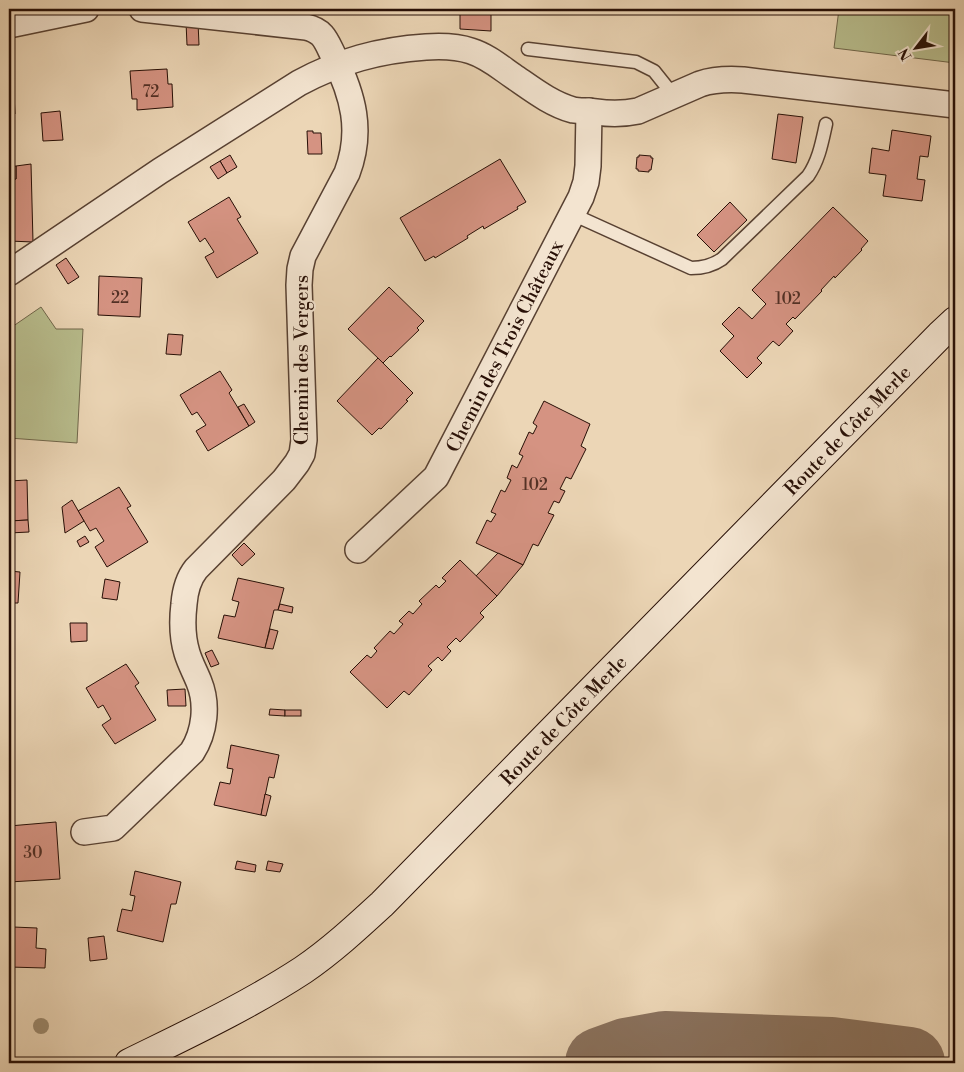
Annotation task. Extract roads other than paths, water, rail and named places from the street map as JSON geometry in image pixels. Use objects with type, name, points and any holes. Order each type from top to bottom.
[{"type":"main road","name":"Route de Côte Merle","points":[[129,1063],[229,1014],[303,970],[345,938],[382,904],[955,321]]},
{"type":"street","points":[[9,25],[86,9]]},
{"type":"street","name":"Chemin des Vergers","points":[[84,832],[113,828],[196,746],[205,714],[200,684],[187,654],[182,631],[184,595],[191,575],[196,569],[284,480],[302,454],[304,440],[300,269],[310,242],[347,173],[355,146],[354,114],[350,96],[338,65],[320,32],[314,29],[142,9]]},
{"type":"street","points":[[9,273],[160,171],[299,83],[338,65],[371,55],[405,49],[443,46],[457,47],[484,56],[541,95],[558,104],[574,110],[606,113],[630,112],[650,107],[700,84],[721,79],[955,105]]},
{"type":"street","name":"Chemin des Trois Châteaux","points":[[358,550],[436,477],[581,197],[586,182],[588,166],[590,111]]},
{"type":"lane","points":[[528,49],[636,62],[654,72],[674,96]]},
{"type":"lane","points":[[572,214],[691,268],[706,267],[722,259],[808,176],[815,166],[826,124]]}]
